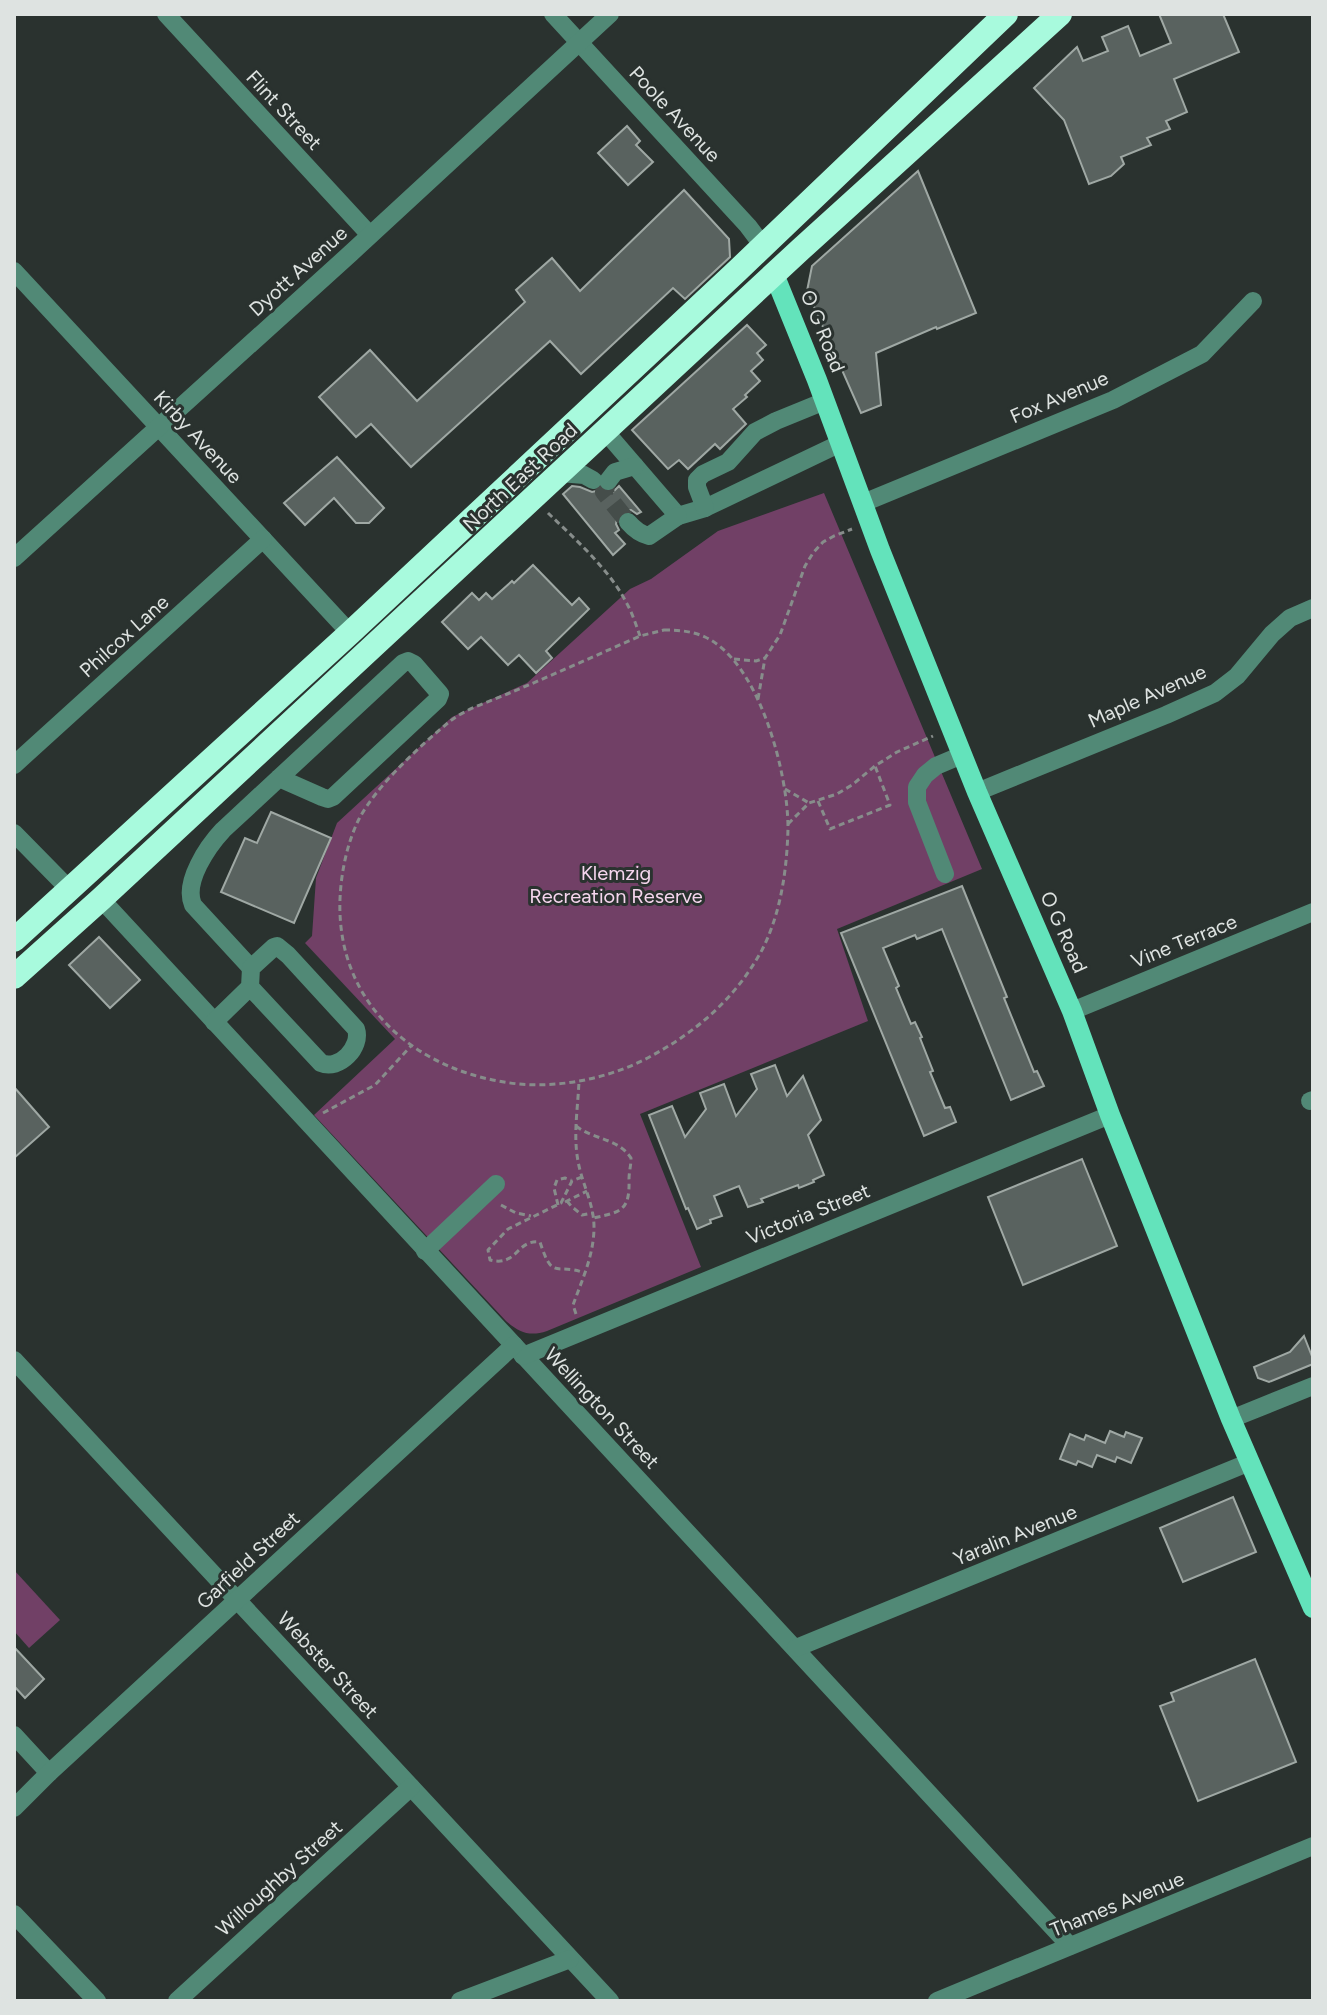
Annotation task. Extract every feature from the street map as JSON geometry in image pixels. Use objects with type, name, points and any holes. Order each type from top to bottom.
[{"type":"highway","name":"North East Road","points":[[14,940],[350,633],[1006,14]]},
{"type":"highway","name":"North East Road","points":[[14,977],[774,274],[1060,14]]},
{"type":"highway","points":[[763,246],[774,274]]},
{"type":"highway","points":[[350,633],[368,652]]},
{"type":"highway","points":[[69,889],[101,899]]},
{"type":"main road","name":"O G Road","points":[[774,274],[962,755],[1072,1011],[1231,1419],[1313,1608]]},
{"type":"street","name":"Flint Street","points":[[166,14],[370,235]]},
{"type":"street","name":"Poole Avenue","points":[[553,14],[739,215],[763,246]]},
{"type":"street","name":"Dyott Avenue","points":[[14,558],[610,14]]},
{"type":"street","name":"Kirby Avenue","points":[[14,271],[350,633]]},
{"type":"street","name":"Fox Avenue","points":[[866,513],[1113,400],[1202,354],[1253,301]]},
{"type":"street","points":[[705,508],[697,487],[697,480],[703,474],[728,462],[755,432],[825,401]]},
{"type":"street","points":[[605,431],[678,516]]},
{"type":"street","points":[[628,522],[635,530],[649,536],[678,516],[705,508],[841,443]]},
{"type":"street","points":[[560,473],[600,480],[635,466]]},
{"type":"street","name":"Philcox Lane","points":[[14,765],[263,539]]},
{"type":"street","name":"Maple Avenue","points":[[977,792],[1215,693],[1237,676],[1272,634],[1290,618],[1313,608]]},
{"type":"street","points":[[214,1022],[250,977],[274,947],[281,949],[356,1029],[359,1037],[356,1046],[336,1065],[321,1063],[250,977],[193,905],[191,890],[209,846],[223,830],[279,778],[403,663],[408,661],[414,664],[440,694],[333,797],[322,797],[279,778]]},
{"type":"street","points":[[945,874],[917,802],[917,787],[936,766],[962,755]]},
{"type":"street","points":[[14,833],[69,889]]},
{"type":"street","name":"Wellington Street","points":[[101,899],[1070,1946]]},
{"type":"street","name":"Vine Terrace","points":[[1072,1011],[1313,912]]},
{"type":"street","name":"Victoria Street","points":[[518,1350],[583,1330],[1110,1115]]},
{"type":"street","points":[[425,1251],[491,1188]]},
{"type":"street","name":"Garfield Street","points":[[14,1808],[237,1600],[518,1350]]},
{"type":"street","name":"Webster Street","points":[[14,1360],[610,2001]]},
{"type":"street","points":[[1231,1419],[1313,1386]]},
{"type":"street","name":"Yaralin Avenue","points":[[796,1648],[1250,1462]]},
{"type":"street","points":[[14,1735],[49,1773]]},
{"type":"street","name":"Willoughby Street","points":[[177,2001],[411,1787]]},
{"type":"street","name":"Thames Avenue","points":[[937,2001],[1313,1846]]},
{"type":"street","points":[[14,1914],[97,2001]]},
{"type":"street","points":[[460,2001],[570,1959]]},
{"type":"path","points":[[533,498],[578,542],[616,586],[626,601],[640,636]]},
{"type":"path","points":[[758,700],[765,658],[780,635],[800,577],[813,553],[823,542],[866,513]]},
{"type":"path","points":[[664,630],[682,630],[704,636],[733,659],[758,700],[775,746],[788,824],[782,889],[762,949],[728,999],[703,1022],[680,1040],[641,1061],[604,1075],[579,1081],[527,1085],[474,1077],[443,1065],[411,1046],[377,1016],[353,975],[340,925],[340,888],[347,852],[359,819],[389,778],[452,719],[640,636],[664,630]]},
{"type":"path","points":[[733,659],[756,661],[765,658]]},
{"type":"path","points":[[788,824],[809,803],[837,794],[897,752],[952,729]]},
{"type":"path","points":[[818,801],[830,829],[890,805],[875,766]]},
{"type":"path","points":[[784,788],[809,803]]},
{"type":"path","points":[[309,1125],[337,1103],[375,1085],[411,1046]]},
{"type":"path","points":[[579,1081],[577,1160],[593,1215],[593,1240],[573,1305],[583,1330]]},
{"type":"path","points":[[567,1201],[582,1215],[593,1215],[611,1214],[624,1207],[629,1198],[631,1158],[627,1151],[576,1126]]},
{"type":"path","points":[[559,1204],[572,1181],[582,1177]]},
{"type":"path","points":[[559,1204],[554,1188],[557,1180],[565,1178],[572,1181]]},
{"type":"path","points":[[491,1188],[504,1207],[535,1217]]},
{"type":"path","points":[[585,1273],[569,1268],[553,1268],[546,1261],[540,1242],[533,1241],[511,1259],[499,1262],[490,1260],[488,1250],[508,1229],[587,1191]]},
{"type":"green space","name":"Klemzig Recreation Reserve","points":[[824,493],[982,869],[837,929],[868,1021],[640,1114],[701,1267],[547,1331],[535,1334],[525,1332],[506,1321],[314,1115],[395,1039],[305,943],[312,936],[316,878],[337,823],[452,717],[527,683],[630,589],[651,579],[718,531]]},
{"type":"green space","points":[[14,1570],[60,1620],[29,1648],[14,1631]]},
{"type":"building","points":[[1159,14],[1223,14],[1239,52],[1174,79],[1187,112],[1166,121],[1170,129],[1147,138],[1151,145],[1121,157],[1124,164],[1111,176],[1089,184],[1064,120],[1034,88],[1077,47],[1083,61],[1108,51],[1102,37],[1128,26],[1140,56],[1171,43]]},
{"type":"building","points":[[627,126],[640,141],[636,145],[653,162],[628,185],[598,153]]},
{"type":"building","points":[[918,171],[976,313],[876,353],[881,405],[861,413],[807,291],[812,266]]},
{"type":"building","points":[[684,190],[729,239],[730,257],[685,299],[673,288],[581,374],[550,341],[411,467],[371,424],[356,437],[319,397],[370,350],[417,401],[525,302],[516,290],[552,258],[580,291]]},
{"type":"building","points":[[747,325],[766,345],[757,353],[763,360],[751,371],[760,381],[733,409],[746,424],[720,449],[715,444],[688,469],[679,460],[668,469],[632,430]]},
{"type":"building","points":[[337,457],[384,508],[369,523],[356,523],[334,498],[305,525],[284,503]]},
{"type":"building","points":[[572,486],[607,493],[619,486],[641,512],[637,514],[625,510],[617,518],[619,530],[615,533],[625,544],[613,555],[563,494]]},
{"type":"building","points":[[533,565],[572,605],[579,598],[589,609],[546,651],[552,658],[536,673],[519,655],[508,665],[481,637],[468,649],[442,622],[472,593],[479,600],[486,593],[492,599]]},
{"type":"building","points":[[271,812],[331,838],[294,923],[221,892],[245,838],[257,843]]},
{"type":"building","points":[[962,886],[1034,1072],[1037,1071],[1044,1086],[1011,1100],[942,929],[917,939],[915,935],[883,948],[911,1024],[915,1022],[922,1037],[933,1071],[930,1072],[945,1108],[950,1107],[956,1122],[924,1136],[841,933]]},
{"type":"building","points":[[99,937],[140,980],[110,1008],[69,965]]},
{"type":"building","points":[[775,1065],[787,1096],[803,1076],[821,1120],[808,1135],[824,1175],[814,1182],[761,1199],[763,1202],[748,1207],[739,1186],[714,1196],[722,1216],[697,1229],[649,1115],[672,1106],[685,1137],[706,1109],[700,1093],[724,1084],[736,1116],[757,1089],[751,1074]]},
{"type":"building","points":[[14,1087],[49,1127],[14,1158]]},
{"type":"building","points":[[1082,1159],[1117,1246],[1023,1285],[988,1197]]},
{"type":"building","points":[[1304,1336],[1313,1364],[1269,1382],[1258,1378],[1254,1367],[1290,1352]]},
{"type":"building","points":[[1110,1431],[1124,1437],[1126,1432],[1142,1438],[1131,1463],[1117,1457],[1115,1462],[1097,1455],[1092,1467],[1078,1461],[1076,1465],[1060,1459],[1070,1434],[1084,1440],[1086,1435],[1105,1443]]},
{"type":"building","points":[[1233,1497],[1256,1552],[1183,1582],[1160,1528]]},
{"type":"building","points":[[14,1647],[44,1679],[25,1698],[14,1686]]},
{"type":"building","points":[[1255,1659],[1296,1762],[1198,1801],[1160,1706],[1174,1701],[1171,1693]]},
{"type":"tunnel","points":[[608,481],[604,492],[628,522]]}]
